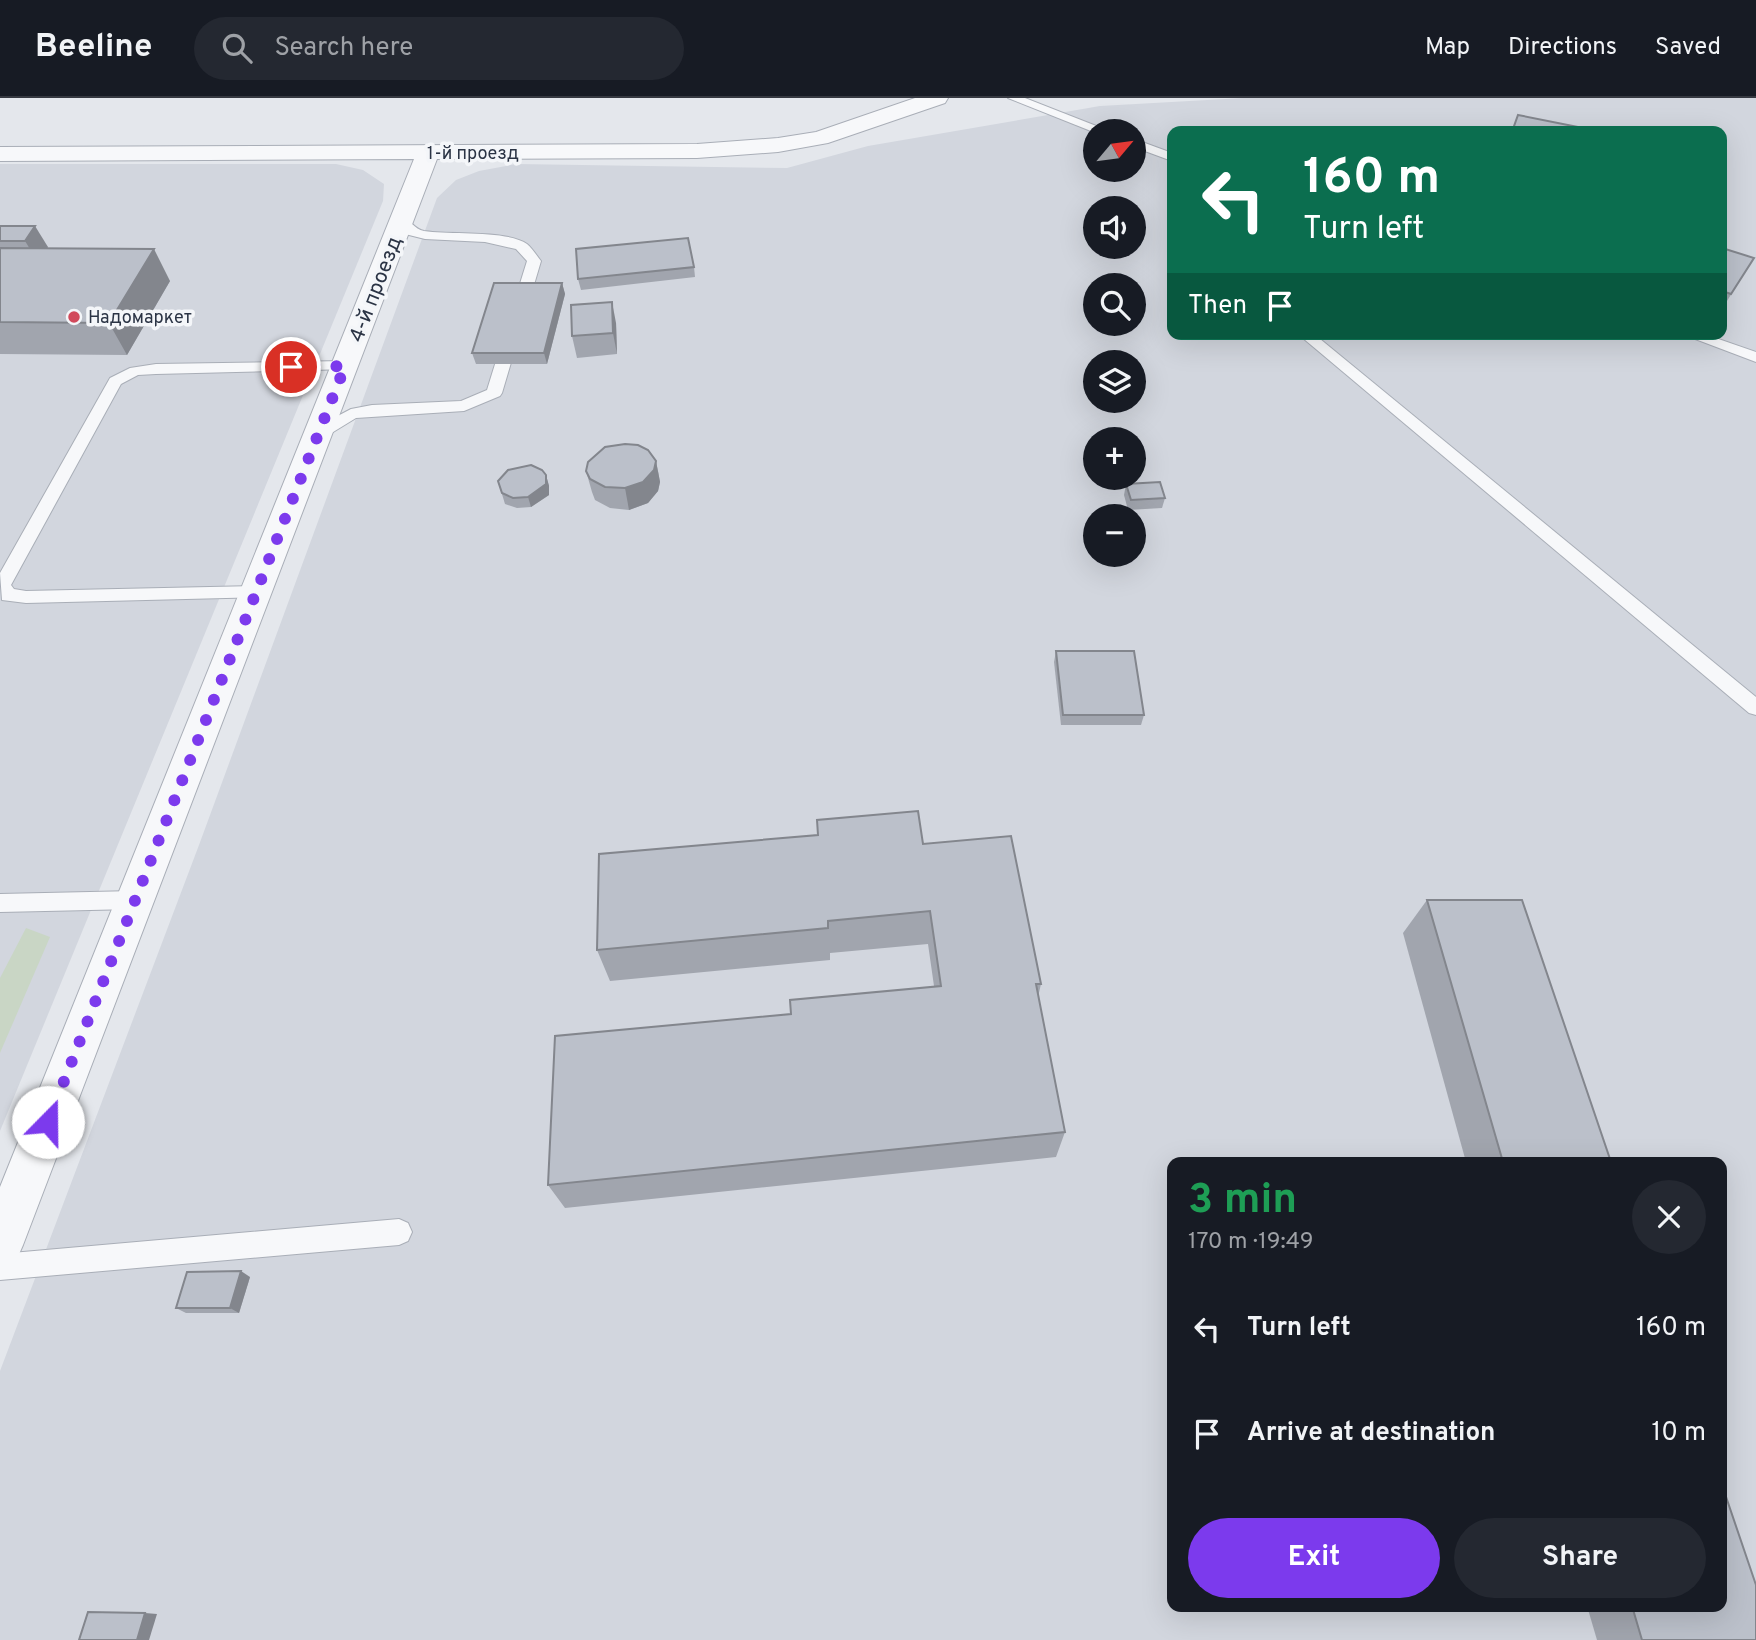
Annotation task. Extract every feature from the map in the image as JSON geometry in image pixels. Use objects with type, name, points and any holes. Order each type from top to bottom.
[{"type":"street","name":"1-й проезд","points":[[0,154],[653,152],[778,145],[848,130],[937,98]]},
{"type":"street","name":"4-й проезд","points":[[0,1245],[318,433],[406,235],[428,153]]},
{"type":"lane","points":[[1014,98],[1083,124]]},
{"type":"lane","points":[[1146,147],[1167,155]]},
{"type":"lane","points":[[257,592],[26,597],[8,595],[2,585],[115,381],[135,371],[156,369],[342,374],[346,398],[355,406],[372,410],[464,406],[494,393],[534,261],[521,246],[485,238],[406,235]]},
{"type":"lane","points":[[1311,340],[1756,708]]},
{"type":"lane","points":[[1706,340],[1756,357]]},
{"type":"lane","points":[[318,433],[340,419],[372,410]]},
{"type":"lane","points":[[0,903],[135,900]]},
{"type":"lane","points":[[0,1267],[399,1232]]},
{"type":"shaded area","points":[[1243,98],[1756,98],[1756,1640],[0,1640],[0,1371],[199,845],[437,198],[456,180],[479,171],[516,164],[787,168],[868,146],[1100,106]]},
{"type":"shaded area","points":[[0,164],[336,164],[363,170],[384,184],[383,201],[0,1131]]},
{"type":"green space","points":[[26,928],[50,937],[0,1053],[0,978]]},
{"type":"building","points":[[1518,115],[1573,126],[1514,126]]},
{"type":"building","points":[[0,226],[35,226],[25,241],[0,241]]},
{"type":"building","points":[[688,238],[694,267],[578,279],[576,249]]},
{"type":"building","points":[[0,248],[154,249],[109,323],[0,322]]},
{"type":"building","points":[[1727,250],[1754,258],[1731,294],[1727,293]]},
{"type":"building","points":[[494,283],[562,283],[544,353],[472,353]]},
{"type":"building","points":[[612,302],[613,333],[572,336],[571,305]]},
{"type":"building","points":[[638,445],[648,450],[656,461],[654,470],[643,482],[625,488],[605,487],[590,479],[586,471],[588,462],[605,447]]},
{"type":"building","points":[[531,465],[546,475],[546,484],[528,497],[513,498],[502,493],[498,481],[508,470]]},
{"type":"building","points":[[1160,482],[1165,498],[1131,500],[1128,490],[1146,490],[1146,483]]},
{"type":"building","points":[[1056,651],[1134,651],[1144,715],[1063,715]]},
{"type":"building","points":[[918,811],[923,844],[1011,836],[1041,984],[1036,984],[1065,1132],[548,1185],[555,1036],[791,1014],[790,1000],[941,986],[930,911],[828,921],[828,928],[597,950],[599,854],[818,835],[817,820]]},
{"type":"building","points":[[1427,900],[1522,900],[1609,1157],[1502,1157]]},
{"type":"building","points":[[241,1271],[230,1308],[176,1308],[187,1272]]},
{"type":"building","points":[[1727,1500],[1756,1585],[1756,1640],[1642,1640],[1634,1612],[1727,1612]]},
{"type":"building","points":[[88,1612],[145,1613],[137,1640],[79,1640]]},
{"type":"place","name":"Надомаркет","points":[[74,317]]},
{"type":"route","points":[[48,1122],[345,366],[291,367]]}]
